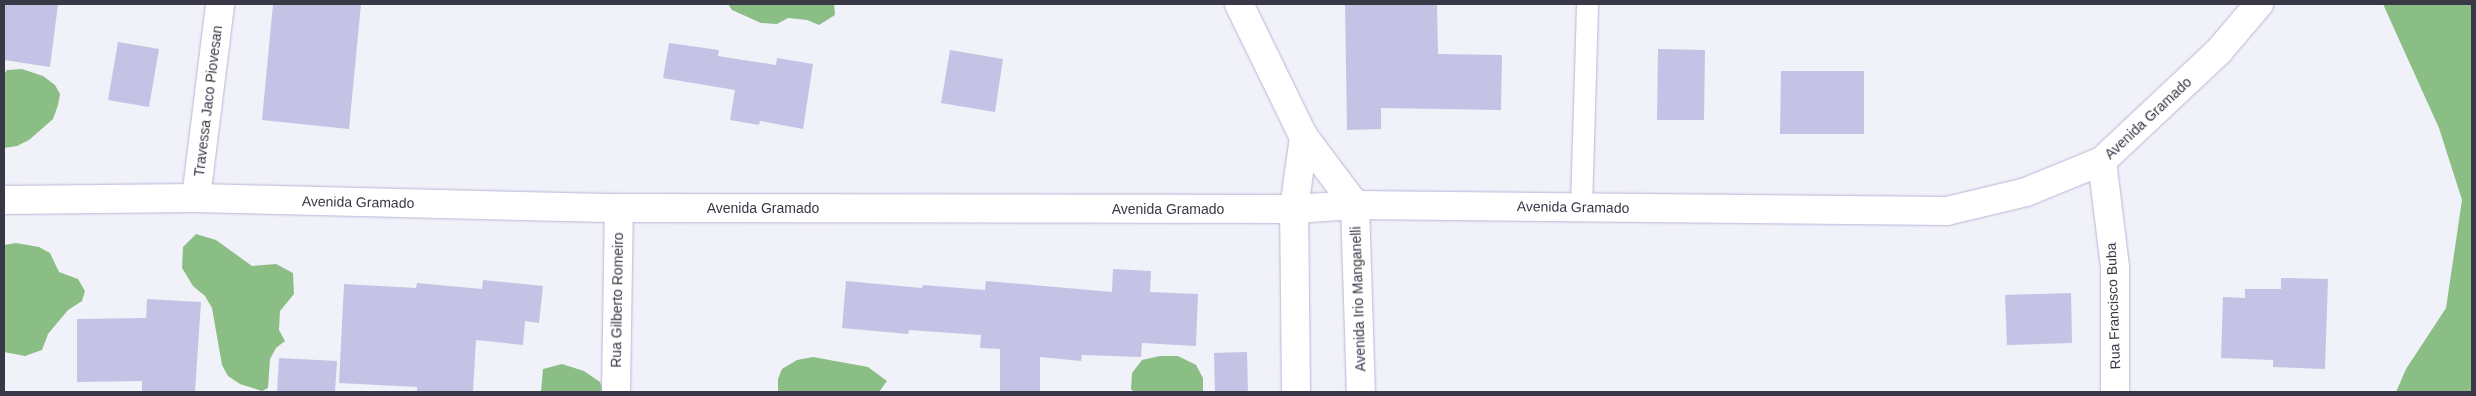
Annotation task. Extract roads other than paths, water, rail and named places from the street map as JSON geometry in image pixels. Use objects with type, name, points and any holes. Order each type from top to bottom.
[{"type":"street","name":"Travessa Jaco Piovesan","points":[[196,198],[220,4]]},
{"type":"street","points":[[1239,4],[1304,137],[1355,205]]},
{"type":"street","name":"Avenida Gramado","points":[[4,200],[196,198],[619,208],[1294,209],[1355,205],[1947,211],[2026,192],[2102,161],[2219,50],[2260,4]]},
{"type":"street","points":[[1296,392],[1294,209],[1304,137]]},
{"type":"street","name":"Rua Francisco Buba","points":[[2102,161],[2115,267],[2116,392]]},
{"type":"street","name":"Avenida Irio Manganelli","points":[[1355,205],[1361,392]]},
{"type":"street","name":"Rua Gilberto Romeiro","points":[[616,392],[619,208]]},
{"type":"lane","points":[[1581,207],[1587,4]]}]
